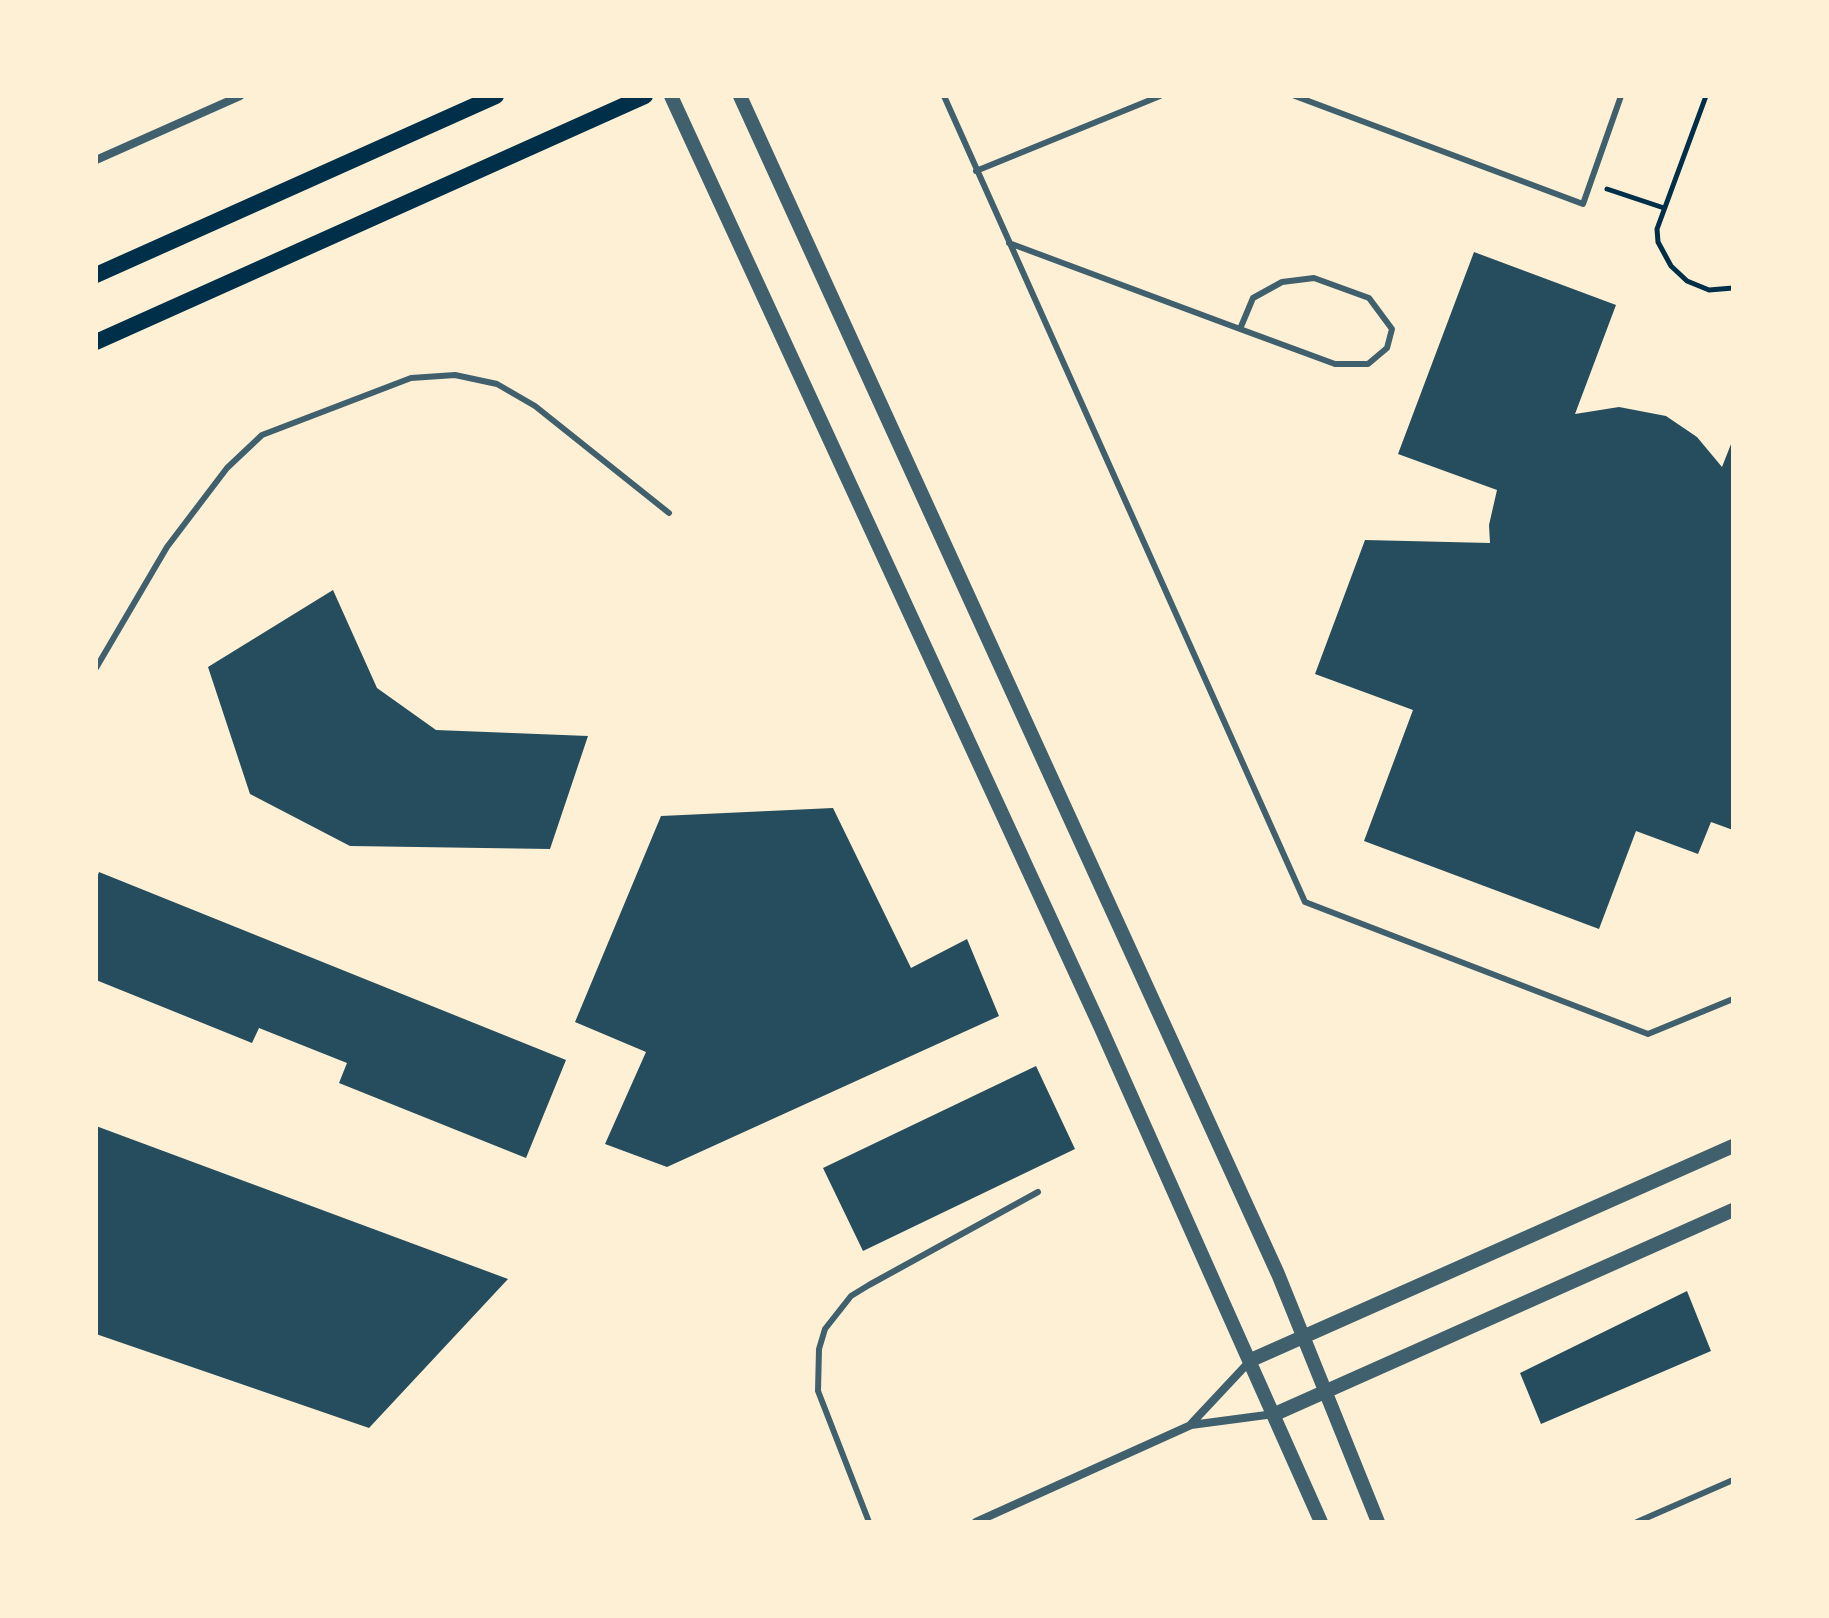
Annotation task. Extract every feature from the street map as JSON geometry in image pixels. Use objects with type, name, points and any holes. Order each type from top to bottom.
[{"type":"main road","points":[[96,275],[496,96]]},
{"type":"main road","points":[[96,342],[645,96]]},
{"type":"street","points":[[96,160],[240,96]]},
{"type":"street","points":[[671,96],[1251,1360],[1321,1522]]},
{"type":"street","points":[[740,96],[974,602],[1304,1336],[1378,1522]]},
{"type":"street","points":[[1191,1425],[1251,1360],[1733,1146]]},
{"type":"street","points":[[976,1522],[1191,1425],[1275,1414],[1733,1210]]},
{"type":"lane","points":[[944,96],[1305,902],[1648,1034],[1733,999]]},
{"type":"lane","points":[[976,171],[1160,96]]},
{"type":"lane","points":[[1295,96],[1583,204],[1621,96]]},
{"type":"lane","points":[[1009,243],[1240,329],[1335,364],[1368,364],[1387,348],[1392,329],[1369,298],[1314,278],[1282,282],[1253,298],[1240,329]]},
{"type":"lane","points":[[96,668],[167,547],[227,468],[262,435],[411,378],[455,375],[497,384],[535,406],[669,513]]},
{"type":"lane","points":[[869,1522],[818,1391],[818,1360],[825,1329],[851,1296],[1038,1192]]},
{"type":"lane","points":[[1637,1522],[1733,1480]]},
{"type":"path","points":[[1706,96],[1657,229],[1658,242],[1671,266],[1687,281],[1709,290],[1733,288]]},
{"type":"path","points":[[1592,182],[1664,208]]},
{"type":"building","points":[[1474,252],[1616,305],[1575,414],[1619,407],[1666,416],[1697,437],[1722,467],[1733,439],[1733,830],[1711,822],[1698,854],[1636,831],[1599,929],[1364,841],[1413,710],[1315,674],[1365,540],[1490,543],[1489,525],[1497,490],[1398,454]]},
{"type":"building","points":[[333,590],[377,688],[436,730],[588,736],[550,849],[350,846],[250,794],[208,667]]},
{"type":"building","points":[[833,808],[911,968],[967,939],[999,1016],[667,1167],[605,1144],[646,1052],[575,1022],[661,816]]},
{"type":"building","points":[[99,872],[566,1060],[526,1158],[339,1083],[347,1063],[259,1028],[252,1043],[96,980],[96,880]]},
{"type":"building","points":[[1036,1066],[1075,1149],[863,1251],[823,1168]]},
{"type":"building","points":[[96,1126],[508,1279],[369,1428],[96,1334]]},
{"type":"building","points":[[1687,1291],[1711,1351],[1541,1424],[1520,1373]]}]
